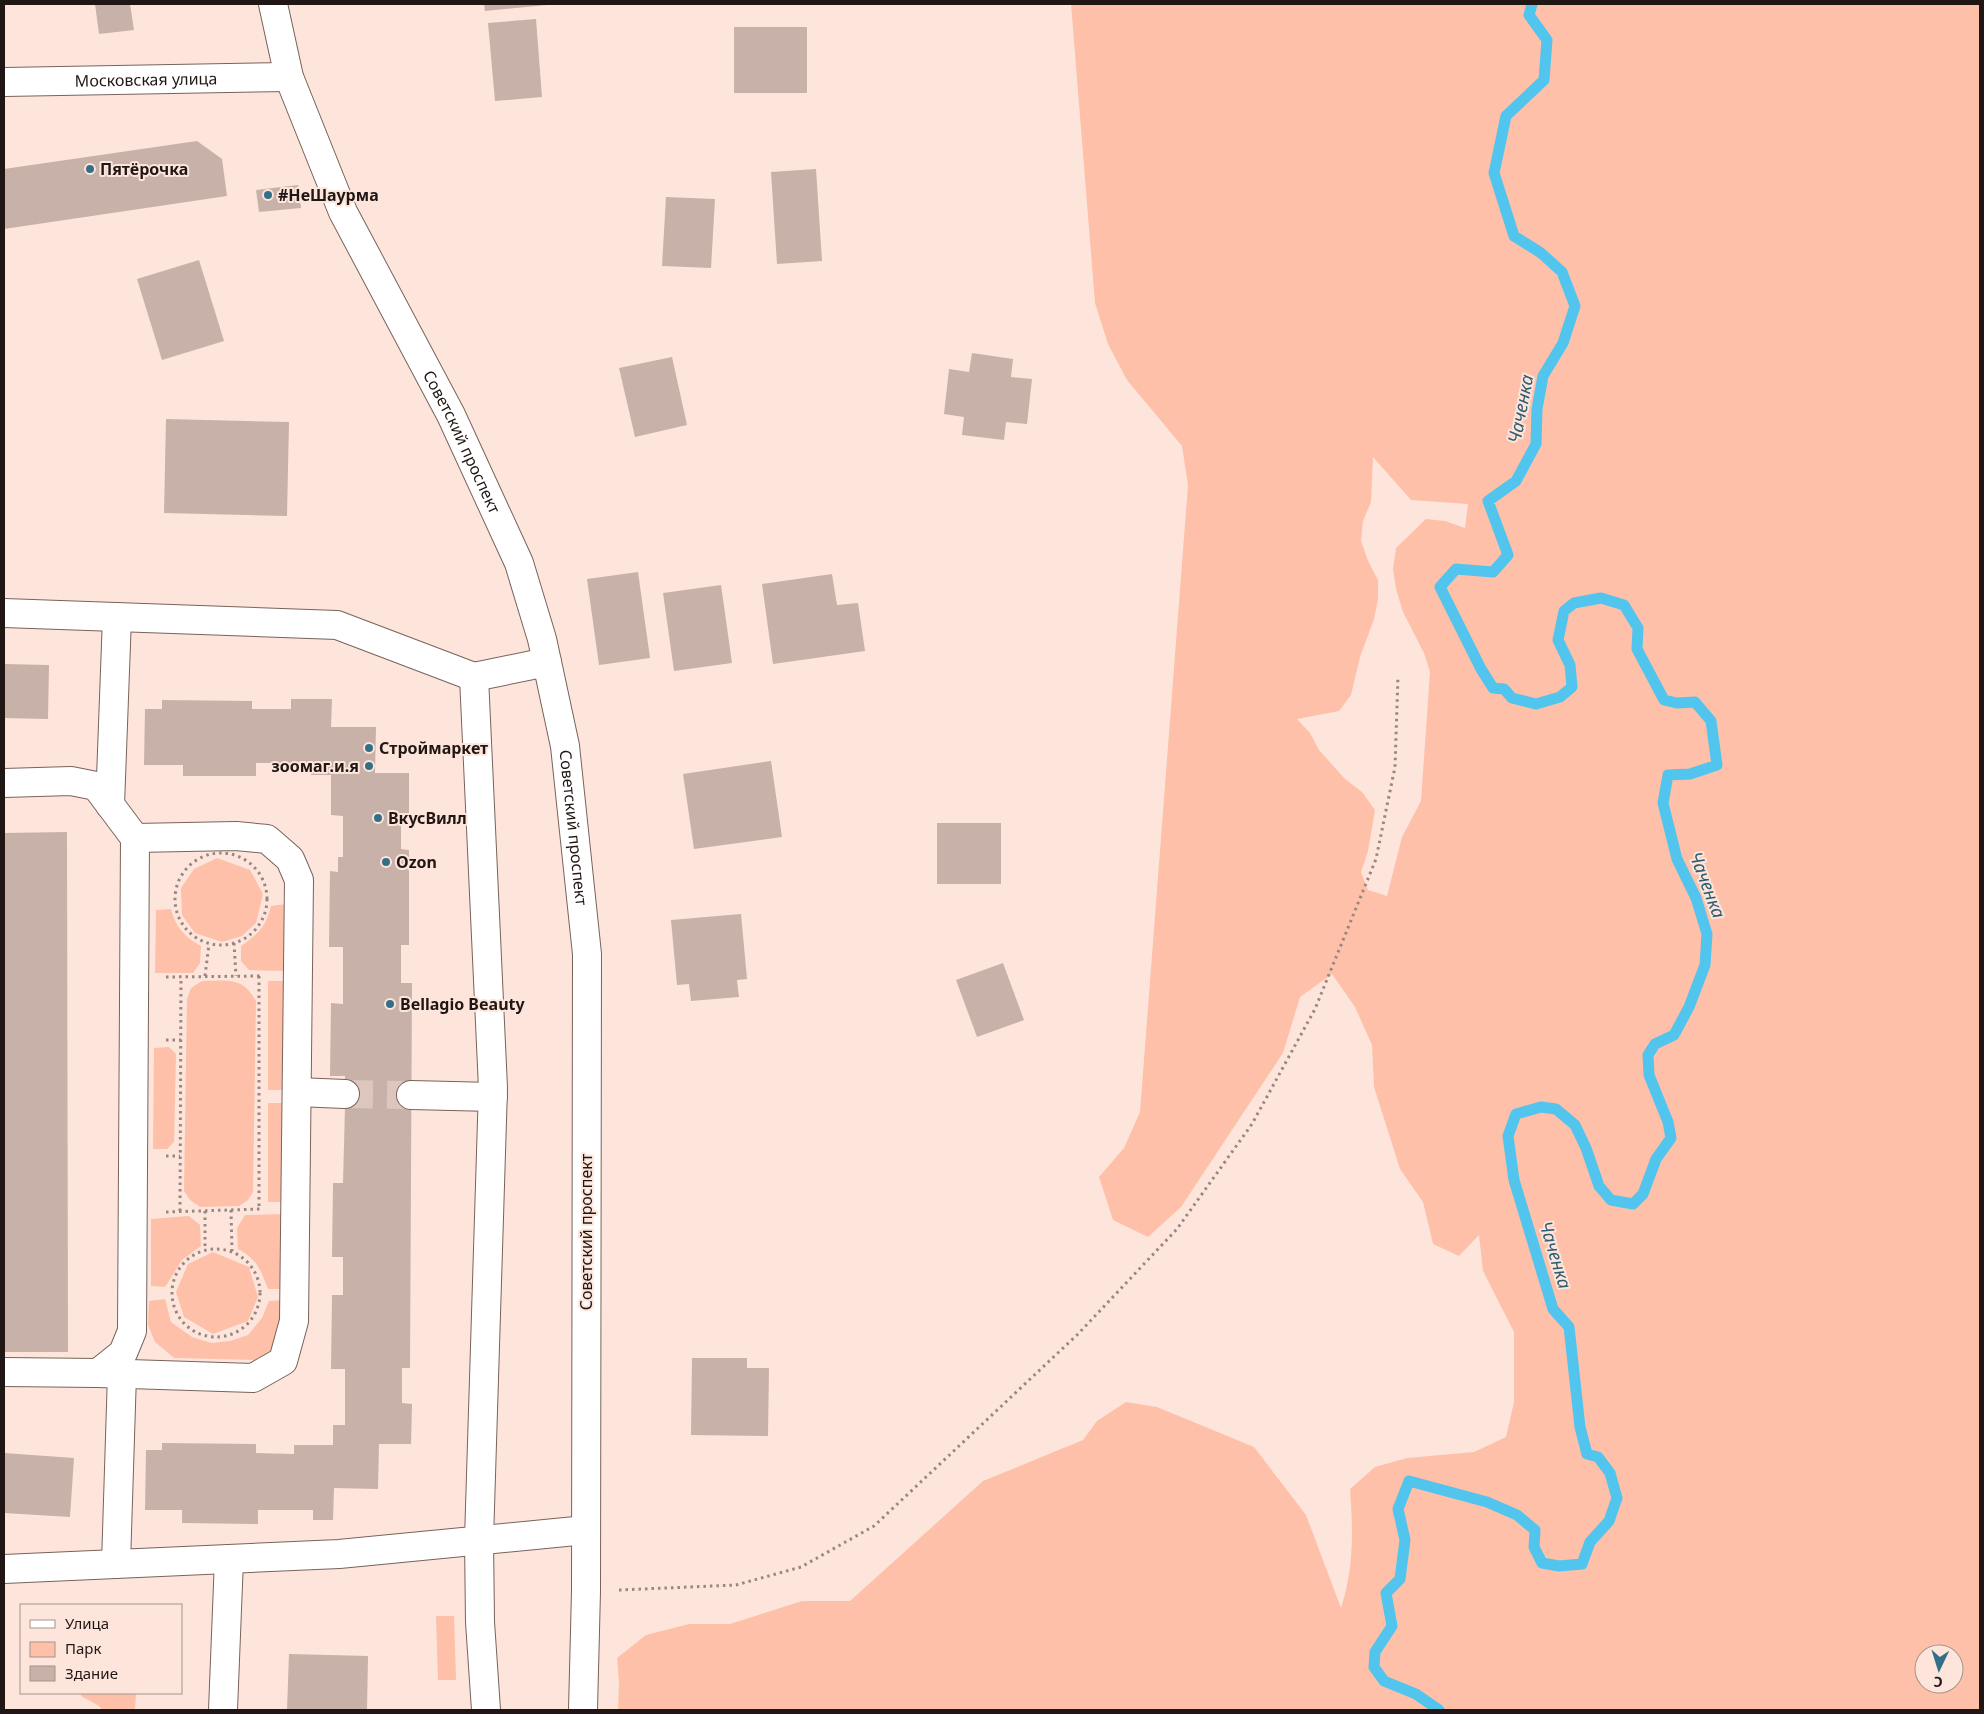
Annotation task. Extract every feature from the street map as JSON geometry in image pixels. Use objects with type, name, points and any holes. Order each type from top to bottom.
[{"type":"street","name":"Советский проспект","points":[[273,4],[289,77],[344,212],[451,415],[518,563],[547,662],[565,746],[587,954],[586,1591],[583,1710]]},
{"type":"street","name":"Московская улица","points":[[4,82],[289,77]]},
{"type":"street","points":[[4,613],[337,624],[474,677],[547,662]]},
{"type":"street","points":[[110,805],[117,617]]},
{"type":"street","points":[[474,677],[493,1097],[479,1540],[480,1622],[486,1710]]},
{"type":"street","points":[[4,783],[71,781],[96,786],[134,838],[132,1331],[123,1353],[110,1373],[116,1564]]},
{"type":"street","points":[[4,1372],[110,1373],[253,1378],[283,1361],[294,1321],[300,880],[290,859],[267,839],[236,836],[134,838]]},
{"type":"street","points":[[297,1092],[345,1094]]},
{"type":"street","points":[[412,1095],[493,1097]]},
{"type":"street","points":[[4,1569],[339,1554],[586,1530]]},
{"type":"street","points":[[224,1710],[229,1559]]},
{"type":"path","points":[[586,1591],[736,1585],[801,1567],[874,1526],[1078,1334],[1177,1229],[1252,1124],[1315,1009],[1376,859],[1394,767],[1398,676]]},
{"type":"path","points":[[216,853],[232,854],[247,860],[258,872],[266,889],[267,901],[264,916],[257,928],[244,939],[218,946],[209,944],[195,938],[183,926],[176,912],[174,895],[180,876],[188,865],[198,858],[216,853]]},
{"type":"path","points":[[234,943],[236,976]]},
{"type":"path","points":[[205,976],[209,944]]},
{"type":"path","points":[[259,976],[259,1209]]},
{"type":"path","points":[[134,978],[298,976]]},
{"type":"path","points":[[180,1211],[181,977]]},
{"type":"path","points":[[132,1213],[296,1208]]},
{"type":"path","points":[[232,1210],[232,1251]]},
{"type":"path","points":[[205,1211],[205,1250]]},
{"type":"path","points":[[220,1248],[232,1251],[250,1263],[260,1282],[261,1301],[253,1318],[240,1332],[221,1338],[205,1336],[187,1326],[175,1311],[171,1292],[176,1272],[190,1256],[205,1250],[220,1248]]},
{"type":"green space","points":[[1071,4],[1980,4],[1980,1710],[618,1710],[619,1682],[617,1658],[646,1635],[689,1624],[730,1624],[802,1601],[850,1601],[983,1481],[1083,1440],[1097,1421],[1126,1402],[1157,1407],[1254,1447],[1306,1515],[1341,1608],[1352,1549],[1350,1489],[1375,1467],[1407,1458],[1474,1452],[1506,1437],[1514,1402],[1514,1332],[1483,1271],[1479,1235],[1459,1256],[1433,1244],[1423,1202],[1400,1169],[1374,1087],[1372,1045],[1355,1007],[1332,974],[1300,997],[1283,1053],[1181,1207],[1148,1237],[1113,1220],[1099,1177],[1124,1148],[1140,1112],[1188,485],[1182,446],[1127,380],[1108,344],[1095,303]],"holes":[[[1373,457],[1411,500],[1468,504],[1465,528],[1445,521],[1426,519],[1396,548],[1393,569],[1396,589],[1403,612],[1424,653],[1430,672],[1421,801],[1402,837],[1387,896],[1368,890],[1361,872],[1368,851],[1375,810],[1362,792],[1345,779],[1319,750],[1310,733],[1297,719],[1339,711],[1351,695],[1360,657],[1374,619],[1378,599],[1378,580],[1368,561],[1361,541],[1363,521],[1371,502]]]},
{"type":"green space","points":[[217,858],[250,870],[263,894],[256,923],[242,936],[222,942],[195,933],[182,915],[181,888],[194,869]]},
{"type":"green space","points":[[287,904],[285,971],[249,970],[241,961],[241,946],[252,938],[264,925],[271,906]]},
{"type":"green space","points":[[171,909],[182,931],[201,946],[200,963],[193,973],[155,973],[156,910]]},
{"type":"green space","points":[[202,981],[227,981],[240,984],[251,993],[256,1001],[253,1192],[248,1200],[239,1206],[200,1207],[190,1200],[184,1191],[187,999],[191,988]]},
{"type":"green space","points":[[268,981],[286,981],[287,1090],[268,1090]]},
{"type":"green space","points":[[169,1047],[176,1054],[174,1142],[167,1149],[153,1149],[154,1048]]},
{"type":"green space","points":[[268,1103],[286,1103],[286,1202],[268,1202]]},
{"type":"green space","points":[[286,1214],[286,1289],[268,1289],[258,1266],[250,1257],[238,1249],[237,1228],[245,1215]]},
{"type":"green space","points":[[189,1216],[200,1225],[201,1246],[182,1260],[165,1287],[151,1286],[151,1219]]},
{"type":"green space","points":[[213,1252],[249,1267],[258,1297],[248,1321],[213,1334],[184,1317],[176,1292],[188,1264]]},
{"type":"green space","points":[[165,1299],[171,1322],[192,1337],[212,1343],[230,1341],[248,1335],[262,1318],[269,1301],[286,1300],[272,1350],[259,1360],[174,1358],[155,1342],[148,1325],[149,1301]]},
{"type":"green space","points":[[436,1616],[454,1616],[456,1680],[438,1680]]},
{"type":"green space","points":[[81,1694],[136,1694],[135,1710],[102,1710],[99,1706],[81,1696]]},
{"type":"building","points":[[95,4],[130,4],[134,30],[99,34]]},
{"type":"building","points":[[484,4],[547,4],[547,5],[485,11]]},
{"type":"building","points":[[536,19],[542,97],[495,101],[488,23]]},
{"type":"building","points":[[734,27],[807,27],[807,93],[734,93]]},
{"type":"building","points":[[197,141],[222,159],[227,196],[4,229],[4,169]]},
{"type":"building","points":[[816,169],[822,261],[777,264],[771,172]]},
{"type":"building","points":[[298,185],[301,208],[259,212],[256,190]]},
{"type":"building","points":[[666,197],[715,199],[711,268],[662,266]]},
{"type":"building","points":[[199,260],[224,341],[162,360],[137,279]]},
{"type":"building","points":[[972,353],[1013,359],[1011,377],[1032,379],[1027,424],[1006,422],[1004,440],[962,435],[964,417],[944,414],[949,369],[969,372]]},
{"type":"building","points":[[672,357],[687,425],[635,437],[619,368]]},
{"type":"building","points":[[166,419],[289,422],[287,516],[164,513]]},
{"type":"building","points":[[638,572],[650,658],[599,665],[587,579]]},
{"type":"building","points":[[832,574],[837,605],[858,603],[865,651],[773,664],[762,584]]},
{"type":"building","points":[[721,585],[732,663],[674,671],[663,593]]},
{"type":"building","points":[[4,664],[49,665],[48,719],[4,718]]},
{"type":"building","points":[[291,699],[332,699],[331,727],[376,727],[375,773],[409,773],[409,813],[401,813],[401,849],[409,850],[409,945],[401,945],[401,983],[412,983],[410,1368],[402,1368],[402,1403],[412,1404],[411,1444],[379,1444],[378,1489],[334,1488],[333,1520],[313,1520],[313,1510],[258,1510],[258,1524],[182,1523],[182,1510],[145,1510],[146,1450],[162,1450],[162,1443],[256,1444],[256,1453],[294,1454],[294,1445],[333,1445],[333,1425],[345,1425],[345,1369],[331,1369],[332,1295],[343,1295],[343,1257],[332,1257],[333,1183],[343,1183],[345,1076],[330,1076],[331,1003],[343,1004],[343,947],[329,947],[330,871],[338,872],[338,857],[343,857],[343,816],[331,815],[331,775],[311,775],[311,763],[256,763],[256,776],[183,776],[183,765],[144,765],[145,709],[162,709],[162,700],[252,701],[252,709],[291,709]]},
{"type":"building","points":[[771,761],[782,837],[694,849],[683,774]]},
{"type":"building","points":[[937,823],[1001,823],[1001,884],[937,884]]},
{"type":"building","points":[[67,832],[68,1352],[4,1352],[4,833]]},
{"type":"building","points":[[741,914],[747,979],[737,980],[739,997],[691,1001],[689,984],[677,985],[671,920]]},
{"type":"building","points":[[1003,963],[1024,1020],[977,1037],[956,980]]},
{"type":"building","points":[[692,1358],[747,1358],[747,1368],[769,1368],[768,1436],[691,1435]]},
{"type":"building","points":[[4,1453],[74,1458],[70,1517],[4,1513]]},
{"type":"building","points":[[289,1654],[368,1656],[367,1710],[287,1710]]},
{"type":"waterway","name":"Чаченка","points":[[1439,1710],[1416,1694],[1384,1681],[1374,1667],[1375,1652],[1392,1626],[1386,1593],[1400,1579],[1405,1540],[1398,1509],[1409,1481],[1487,1502],[1517,1515],[1535,1530],[1534,1547],[1542,1563],[1559,1566],[1582,1564],[1590,1542],[1609,1521],[1617,1498],[1610,1473],[1598,1457],[1587,1454],[1580,1427],[1569,1327],[1553,1309],[1514,1180],[1508,1136],[1516,1114],[1541,1107],[1556,1109],[1575,1125],[1586,1148],[1599,1186],[1611,1200],[1633,1204],[1643,1194],[1656,1159],[1671,1138],[1668,1122],[1649,1075],[1648,1055],[1655,1044],[1674,1035],[1689,1007],[1705,965],[1707,934],[1696,898],[1677,859],[1663,803],[1668,775],[1690,774],[1717,765],[1711,721],[1695,702],[1677,703],[1664,700],[1637,649],[1638,628],[1624,605],[1601,598],[1574,603],[1564,611],[1558,640],[1570,665],[1572,687],[1560,697],[1536,704],[1512,698],[1504,689],[1493,688],[1481,669],[1440,587],[1456,569],[1493,572],[1508,555],[1488,501],[1516,481],[1536,444],[1537,409],[1543,376],[1563,343],[1575,306],[1562,272],[1541,253],[1514,236],[1494,173],[1506,116],[1544,80],[1547,40],[1529,15],[1532,4]]},
{"type":"tunnel","points":[[345,1094],[411,1095]]},
{"type":"place","name":"Пятёрочка","points":[[90,169]]},
{"type":"place","name":"#НеШаурма","points":[[268,195]]},
{"type":"place","name":"Строймаркет","points":[[369,748]]},
{"type":"place","name":"зоомаг.и.я","points":[[369,766]]},
{"type":"place","name":"ВкусВилл","points":[[378,818]]},
{"type":"place","name":"Ozon","points":[[386,862]]},
{"type":"place","name":"Bellagio Beauty","points":[[390,1004]]}]
